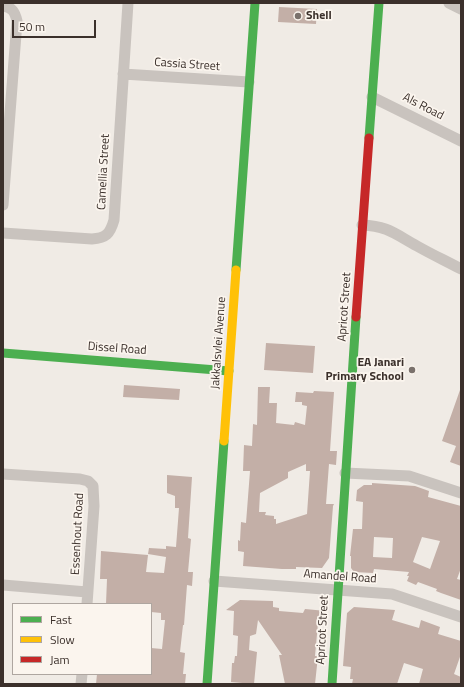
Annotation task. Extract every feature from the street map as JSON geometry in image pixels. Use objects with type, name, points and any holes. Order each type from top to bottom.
[{"type":"street","name":"Camellia Street","points":[[3,233],[99,239],[105,236],[111,229],[114,220],[128,3]]},
{"type":"street","name":"Jakkalsvlei Avenue","points":[[207,684],[248,82],[255,3]]},
{"type":"street","name":"Apricot Street","points":[[332,684],[362,225],[379,3]]},
{"type":"street","points":[[449,3],[461,9]]},
{"type":"street","points":[[3,6],[10,8],[14,12],[17,20],[3,205]]},
{"type":"street","name":"Cassia Street","points":[[123,74],[248,82]]},
{"type":"street","name":"Als Road","points":[[372,97],[461,141]]},
{"type":"street","points":[[362,225],[382,227],[397,233],[415,246],[461,269]]},
{"type":"street","name":"Dissel Road","points":[[3,354],[229,371]]},
{"type":"street","points":[[345,473],[409,476],[461,493]]},
{"type":"street","name":"Essenhout Road","points":[[3,474],[80,479],[88,481],[93,486],[94,506],[87,603]]},
{"type":"street","name":"Amandel Road","points":[[214,581],[392,594],[461,617]]},
{"type":"street","points":[[3,585],[87,592]]},
{"type":"building","points":[[279,7],[317,9],[316,24],[278,22]]},
{"type":"building","points":[[266,343],[315,346],[313,373],[264,370]]},
{"type":"building","points":[[124,385],[180,389],[179,400],[123,397]]},
{"type":"building","points":[[258,387],[270,387],[269,403],[277,403],[276,423],[294,425],[295,422],[305,425],[307,406],[302,405],[302,402],[295,402],[296,392],[334,392],[330,451],[337,451],[336,465],[329,464],[326,504],[334,504],[329,558],[322,568],[296,567],[296,569],[282,569],[243,566],[244,552],[238,551],[238,540],[240,541],[241,522],[246,523],[250,471],[243,471],[244,445],[252,446],[253,424],[257,425]],"holes":[[[306,464],[306,471],[310,471],[307,514],[276,524],[276,519],[274,519],[274,516],[265,515],[266,512],[259,512],[260,493],[288,478],[288,472]]]},
{"type":"building","points":[[460,390],[461,466],[450,462],[456,446],[442,441]]},
{"type":"building","points":[[167,475],[192,477],[188,538],[191,539],[188,572],[193,572],[192,586],[187,585],[180,652],[185,653],[183,674],[186,674],[185,684],[96,684],[97,675],[152,675],[152,648],[162,649],[165,620],[161,620],[161,613],[152,612],[152,603],[106,603],[107,579],[100,579],[101,551],[148,555],[146,572],[164,573],[166,557],[148,554],[149,548],[166,549],[166,546],[176,547],[179,508],[175,508],[175,496],[167,493]]},
{"type":"building","points":[[372,483],[415,486],[429,491],[428,497],[461,506],[461,568],[457,579],[461,580],[461,600],[436,591],[437,589],[418,582],[416,585],[407,581],[409,572],[374,569],[373,573],[354,572],[351,568],[350,556],[353,529],[362,529],[363,502],[356,501],[357,490],[364,485],[372,485]],"holes":[[[374,537],[393,538],[392,558],[373,557]],[[422,537],[440,541],[430,569],[413,562]]]},
{"type":"building","points":[[240,600],[273,601],[273,607],[279,608],[279,611],[303,613],[305,609],[326,611],[325,621],[320,620],[320,623],[318,623],[315,656],[318,656],[315,684],[285,684],[279,655],[282,655],[258,620],[256,634],[250,636],[249,650],[257,652],[254,684],[231,682],[232,663],[234,663],[235,656],[237,656],[238,636],[233,635],[234,611],[226,610]]},
{"type":"building","points":[[354,607],[395,610],[392,620],[419,628],[421,620],[440,627],[438,634],[461,641],[461,654],[454,674],[461,677],[461,684],[419,684],[423,669],[404,663],[397,684],[352,684],[353,679],[350,679],[351,667],[343,666],[347,613]]},
{"type":"traffic: fast","points":[[236,270],[255,3]]},
{"type":"traffic: fast","points":[[369,138],[379,3]]},
{"type":"traffic: fast","points":[[332,684],[356,317]]},
{"type":"traffic: fast","points":[[3,353],[229,371]]},
{"type":"traffic: fast","points":[[207,684],[224,441]]},
{"type":"traffic: slow","points":[[224,441],[236,270]]},
{"type":"traffic: jam","points":[[356,317],[369,138]]},
{"type":"place","name":"Shell","points":[[298,16]]},
{"type":"place","name":"EA Janari Primary School","points":[[412,370]]}]
